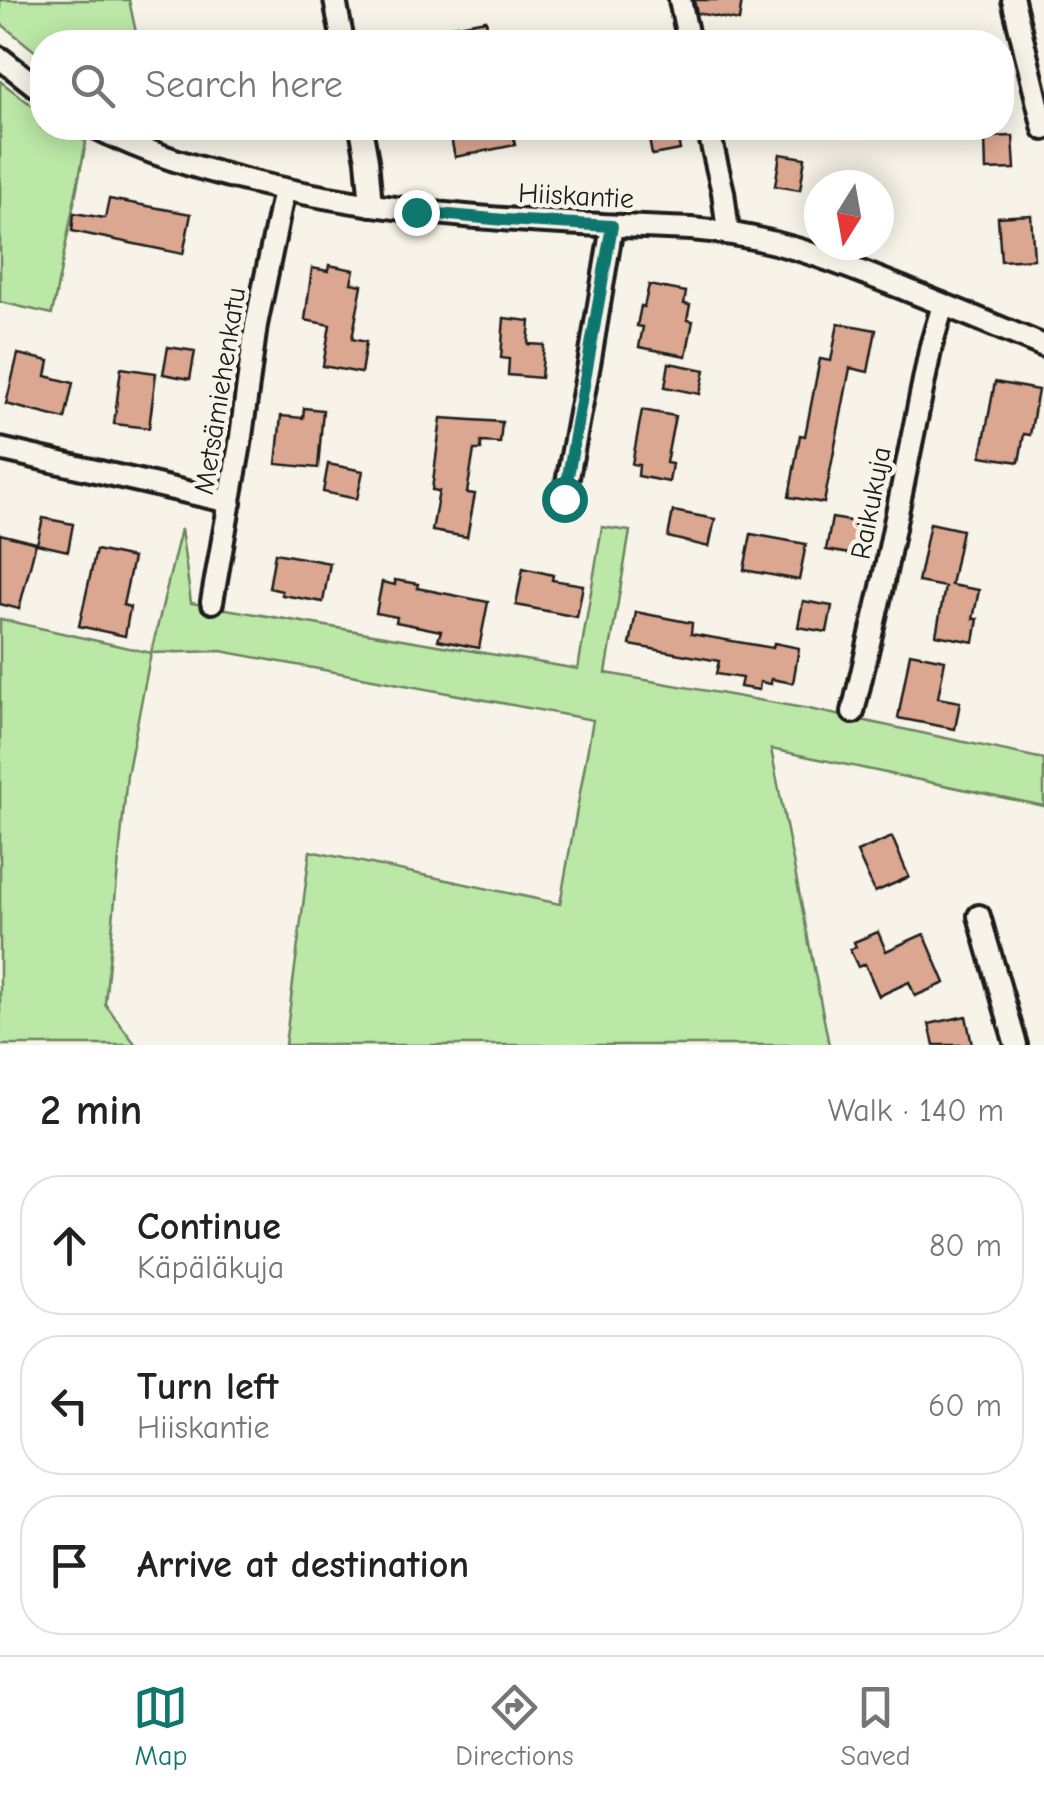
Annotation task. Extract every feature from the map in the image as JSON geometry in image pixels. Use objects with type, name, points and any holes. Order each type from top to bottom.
[{"type":"street","points":[[334,0],[340,30]]},
{"type":"street","points":[[680,0],[686,30]]},
{"type":"street","points":[[1014,0],[1044,129]]},
{"type":"street","points":[[0,58],[30,82]]},
{"type":"street","name":"Hiiskantie","points":[[124,140],[194,167],[284,190],[370,205],[461,217],[728,232],[796,247],[1044,346]]},
{"type":"street","points":[[363,140],[370,205]]},
{"type":"street","points":[[711,140],[728,232]]},
{"type":"street","name":"Metsämiehenkatu","points":[[212,602],[256,325],[284,190]]},
{"type":"street","points":[[564,499],[612,226]]},
{"type":"street","name":"Raikukuja","points":[[853,712],[943,304]]},
{"type":"street","points":[[0,449],[230,502]]},
{"type":"street","points":[[979,916],[1016,1045]]},
{"type":"green space","points":[[0,0],[129,0],[135,30],[30,30],[30,47],[0,23]]},
{"type":"green space","points":[[0,81],[30,104],[30,140],[86,142],[52,314],[0,302]]},
{"type":"green space","points":[[602,527],[630,531],[606,673],[809,709],[1044,759],[1044,806],[771,749],[829,1045],[285,1045],[310,851],[560,904],[593,720],[221,651],[151,653],[181,529],[191,603],[578,669]]},
{"type":"green space","points":[[0,619],[151,653],[127,775],[105,1004],[136,1045],[0,1045]]},
{"type":"building","points":[[694,0],[742,0],[739,21],[697,13]]},
{"type":"building","points":[[486,20],[488,30],[431,30]]},
{"type":"building","points":[[451,140],[514,140],[515,145],[455,157]]},
{"type":"building","points":[[649,140],[678,140],[680,150],[652,155]]},
{"type":"building","points":[[985,140],[1013,140],[1015,169],[986,170]]},
{"type":"building","points":[[780,154],[805,158],[800,190],[775,186]]},
{"type":"building","points":[[109,199],[191,214],[183,254],[72,231],[74,213],[105,218]]},
{"type":"building","points":[[1031,215],[1034,259],[1001,261],[998,217]]},
{"type":"building","points":[[329,265],[354,270],[351,283],[362,285],[352,339],[366,342],[361,373],[323,366],[330,325],[305,320],[312,268],[328,271]]},
{"type":"building","points":[[649,285],[686,292],[684,304],[690,305],[687,320],[693,321],[686,356],[639,347],[643,327],[637,326]]},
{"type":"building","points":[[504,318],[530,321],[528,344],[544,345],[541,378],[508,375],[509,359],[501,358]]},
{"type":"building","points":[[838,323],[876,330],[868,372],[850,368],[824,503],[789,497],[820,359],[831,361]]},
{"type":"building","points":[[168,347],[195,351],[190,379],[163,374]]},
{"type":"building","points":[[18,354],[49,361],[46,376],[73,383],[65,419],[6,404]]},
{"type":"building","points":[[669,363],[705,370],[700,394],[665,387]]},
{"type":"building","points":[[121,368],[156,373],[149,428],[114,424]]},
{"type":"building","points":[[995,382],[1038,390],[1030,435],[1024,434],[1019,462],[981,456]]},
{"type":"building","points":[[304,408],[323,410],[318,468],[276,464],[281,416],[303,418]]},
{"type":"building","points":[[642,410],[675,416],[666,463],[672,464],[669,482],[638,476],[639,465],[632,464]]},
{"type":"building","points":[[441,418],[502,422],[500,443],[481,442],[481,450],[474,450],[467,493],[475,494],[467,537],[432,531],[439,491],[432,490]]},
{"type":"building","points":[[328,464],[363,471],[357,499],[323,492]]},
{"type":"building","points":[[673,511],[715,519],[709,547],[668,537]]},
{"type":"building","points":[[43,518],[73,524],[68,551],[37,544]]},
{"type":"building","points":[[832,518],[862,523],[856,555],[826,550]]},
{"type":"building","points":[[930,523],[962,530],[951,585],[979,590],[973,619],[978,619],[974,642],[936,635],[945,587],[918,582]]},
{"type":"building","points":[[0,534],[36,543],[19,609],[0,604]]},
{"type":"building","points":[[751,534],[806,544],[799,580],[744,570]]},
{"type":"building","points":[[96,550],[133,558],[123,605],[130,607],[125,636],[79,626]]},
{"type":"building","points":[[275,553],[330,563],[323,602],[282,595],[282,591],[269,588]]},
{"type":"building","points":[[523,568],[553,575],[552,580],[583,585],[577,617],[516,605]]},
{"type":"building","points":[[395,580],[488,602],[479,648],[438,640],[441,631],[396,622],[397,617],[376,613],[382,582],[395,585]]},
{"type":"building","points":[[803,601],[832,606],[827,632],[798,627]]},
{"type":"building","points":[[636,612],[692,623],[691,634],[773,648],[774,643],[799,648],[793,683],[771,679],[771,684],[760,682],[759,690],[740,687],[742,678],[716,674],[719,661],[630,645]]},
{"type":"building","points":[[910,653],[945,660],[938,698],[960,702],[955,729],[898,718]]},
{"type":"building","points":[[892,837],[909,877],[875,892],[857,852]]},
{"type":"building","points":[[878,932],[886,951],[924,934],[945,983],[915,996],[909,982],[879,996],[865,964],[858,967],[850,950],[856,947],[854,942]]},
{"type":"building","points":[[966,1016],[972,1045],[934,1045],[929,1024]]},
{"type":"route","points":[[416,212],[612,226],[564,499]]}]
